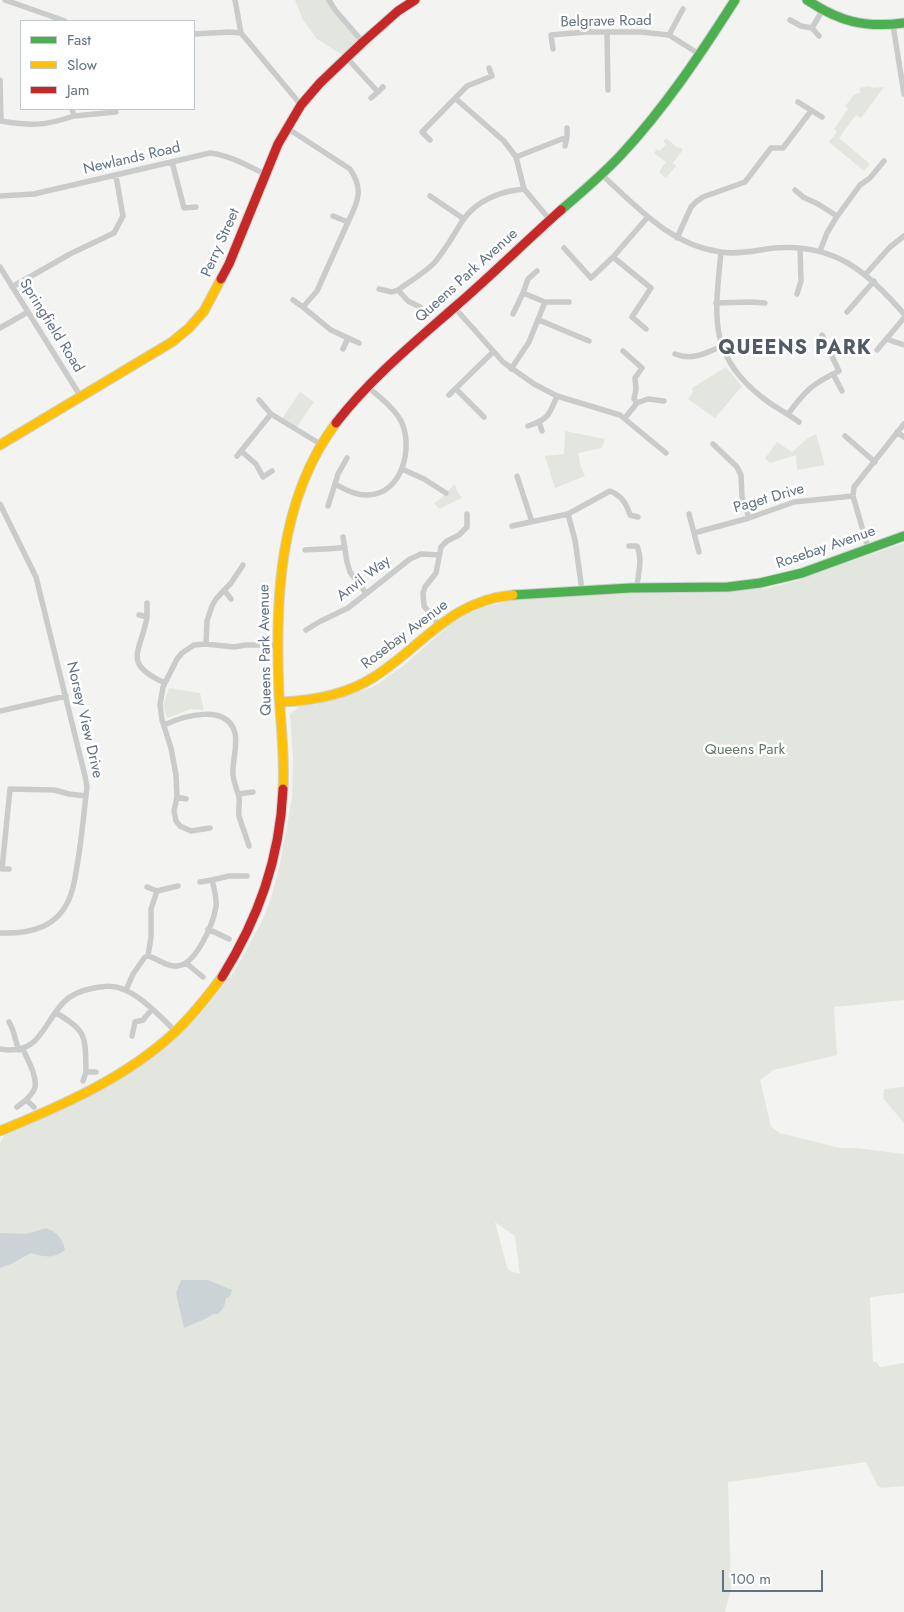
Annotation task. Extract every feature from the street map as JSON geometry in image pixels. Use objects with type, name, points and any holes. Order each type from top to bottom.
[{"type":"street","points":[[5,0],[62,20]]},
{"type":"street","points":[[235,0],[241,33],[301,105]]},
{"type":"street","points":[[329,0],[335,10],[363,42]]},
{"type":"street","name":"Perry Street","points":[[0,445],[172,342],[189,328],[204,311],[229,264],[265,174],[286,128],[301,105],[320,83],[363,42],[398,11],[415,0]]},
{"type":"street","name":"Queens Park Avenue","points":[[0,1131],[52,1109],[146,1056],[175,1031],[202,1002],[230,964],[248,932],[267,886],[282,816],[284,772],[278,645],[279,584],[286,534],[302,485],[322,445],[348,407],[368,387],[408,348],[601,174],[644,128],[673,91],[735,0]]},
{"type":"street","points":[[807,0],[822,11],[848,22],[876,26],[904,23]]},
{"type":"street","points":[[669,35],[683,9]]},
{"type":"street","points":[[812,28],[822,11]]},
{"type":"street","points":[[790,20],[801,26],[812,28],[819,36]]},
{"type":"street","points":[[893,25],[904,94]]},
{"type":"street","name":"Belgrave Road","points":[[553,49],[551,36],[586,32],[641,32],[669,35],[699,54]]},
{"type":"street","points":[[195,34],[241,33]]},
{"type":"street","points":[[607,33],[608,90]]},
{"type":"street","points":[[347,58],[378,92]]},
{"type":"street","points":[[430,140],[422,132],[468,86],[495,77],[489,68]]},
{"type":"street","points":[[0,80],[1,121],[36,125],[53,123],[74,116],[116,112]]},
{"type":"street","points":[[371,98],[383,87]]},
{"type":"street","points":[[456,99],[504,141],[516,157],[524,189],[550,220]]},
{"type":"street","points":[[798,102],[822,117]]},
{"type":"street","points":[[72,110],[74,116]]},
{"type":"street","points":[[677,238],[696,202],[703,197],[745,182],[771,148],[783,148],[811,111]]},
{"type":"street","points":[[286,128],[350,169],[356,177],[359,196],[317,291],[303,307]]},
{"type":"street","points":[[565,146],[567,128]]},
{"type":"street","points":[[516,157],[567,137]]},
{"type":"street","name":"Newlands Road","points":[[0,196],[34,194],[210,153],[218,154],[265,174]]},
{"type":"street","points":[[820,250],[837,216],[860,185],[870,178],[884,161]]},
{"type":"street","points":[[172,162],[184,208],[196,207]]},
{"type":"street","points":[[601,174],[647,218],[677,238],[721,252],[747,252],[774,248],[820,250],[841,259],[866,275],[887,294],[904,314]]},
{"type":"street","points":[[12,287],[70,254],[114,233],[123,216],[116,176]]},
{"type":"street","points":[[379,289],[392,292],[398,290],[434,264],[464,218],[478,204],[487,198],[503,192],[524,189]]},
{"type":"street","points":[[794,190],[803,198],[818,204],[837,216]]},
{"type":"street","points":[[430,196],[464,218]]},
{"type":"street","points":[[333,216],[348,222]]},
{"type":"street","points":[[564,248],[591,278],[647,218]]},
{"type":"street","points":[[866,275],[890,247],[904,236]]},
{"type":"street","points":[[797,294],[801,281],[800,248]]},
{"type":"street","points":[[721,252],[716,303],[717,326],[722,346],[730,364],[764,400],[799,422]]},
{"type":"street","points":[[613,256],[651,288],[632,317],[646,329]]},
{"type":"street","name":"Springfield Road","points":[[0,267],[80,398]]},
{"type":"street","points":[[514,314],[528,279],[537,270]]},
{"type":"street","points":[[847,312],[874,282]]},
{"type":"street","points":[[398,290],[408,301],[420,307]]},
{"type":"street","points":[[523,293],[545,302],[568,302]]},
{"type":"street","points":[[293,300],[331,330],[359,342]]},
{"type":"street","points":[[511,368],[526,348],[545,302]]},
{"type":"street","points":[[716,303],[765,303]]},
{"type":"street","points":[[454,307],[493,352],[511,368],[534,384],[557,396],[620,415],[666,452]]},
{"type":"street","points":[[0,328],[28,312]]},
{"type":"street","points":[[877,350],[904,318]]},
{"type":"street","points":[[538,320],[589,340]]},
{"type":"street","points":[[788,414],[815,383],[839,371],[822,335]]},
{"type":"street","points":[[343,349],[348,338]]},
{"type":"street","points":[[886,339],[904,345]]},
{"type":"street","points":[[675,354],[685,358],[722,346]]},
{"type":"street","points":[[623,351],[642,368],[635,378],[634,400],[637,403]]},
{"type":"street","points":[[449,395],[493,352]]},
{"type":"street","points":[[833,374],[842,392]]},
{"type":"street","points":[[335,484],[358,494],[377,494],[397,478],[402,469],[406,441],[402,424],[393,410],[368,387]]},
{"type":"street","points":[[456,389],[484,417]]},
{"type":"street","points":[[528,426],[545,419],[557,396]]},
{"type":"street","points":[[258,400],[271,414],[322,445]]},
{"type":"street","points":[[625,418],[637,403],[648,400],[664,401]]},
{"type":"street","points":[[271,414],[239,454],[256,464],[262,477],[272,471]]},
{"type":"street","points":[[539,422],[542,431]]},
{"type":"street","points":[[868,548],[853,496],[854,487],[904,424]]},
{"type":"street","points":[[897,432],[904,437]]},
{"type":"street","points":[[845,436],[875,462]]},
{"type":"street","points":[[713,444],[737,467],[741,475],[742,497],[749,518]]},
{"type":"street","points":[[328,506],[338,474],[347,458]]},
{"type":"street","points":[[402,469],[424,479],[446,493]]},
{"type":"street","points":[[517,476],[532,522]]},
{"type":"street","points":[[512,526],[568,514],[610,490],[618,494],[625,501],[630,515],[638,517]]},
{"type":"street","name":"Paget Drive","points":[[694,533],[749,518],[803,500],[853,496]]},
{"type":"street","name":"Norsey View Drive","points":[[0,504],[36,577],[87,787],[75,877],[72,893],[67,903],[60,914],[50,923],[38,929],[20,934],[0,933]]},
{"type":"street","points":[[438,624],[424,606],[423,593],[436,572],[438,554],[441,547],[467,527],[467,514]]},
{"type":"street","points":[[568,514],[575,540],[582,590]]},
{"type":"street","points":[[689,514],[699,552]]},
{"type":"street","name":"Rosebay Avenue","points":[[280,702],[325,698],[346,692],[381,673],[438,624],[467,606],[488,599],[514,595],[582,590],[637,587],[737,586],[768,582],[797,574],[904,536]]},
{"type":"street","points":[[343,538],[350,572],[366,593]]},
{"type":"street","points":[[629,546],[637,546],[638,549],[641,565],[638,572],[637,587]]},
{"type":"street","points":[[305,550],[345,547]]},
{"type":"street","name":"Anvil Way","points":[[306,630],[348,608],[403,564],[416,556],[421,554],[438,554]]},
{"type":"street","points":[[206,644],[206,620],[216,599],[243,565]]},
{"type":"street","points":[[224,590],[231,599]]},
{"type":"street","points":[[148,603],[144,629],[138,646],[137,661],[147,674],[165,683]]},
{"type":"street","points":[[140,615],[146,616]]},
{"type":"street","points":[[210,828],[191,831],[180,826],[176,821],[174,811],[177,797],[176,778],[160,705],[165,683],[177,659],[194,645],[206,644],[234,647],[278,645]]},
{"type":"street","points":[[0,710],[66,696]]},
{"type":"street","points":[[164,725],[184,717],[206,714],[215,715],[230,723],[235,733],[233,772],[239,800],[239,815],[249,846]]},
{"type":"street","points":[[9,869],[1,869],[10,789],[54,790],[86,796]]},
{"type":"street","points":[[238,794],[253,792]]},
{"type":"street","points":[[177,797],[186,799]]},
{"type":"street","points":[[200,882],[229,876],[247,876]]},
{"type":"street","points":[[148,956],[175,966],[186,963],[194,957],[216,908],[212,880]]},
{"type":"street","points":[[147,887],[158,891],[178,886]]},
{"type":"street","points":[[126,990],[137,967],[148,956],[151,937],[151,909],[158,891]]},
{"type":"street","points":[[208,929],[229,939]]},
{"type":"street","points":[[186,963],[203,977]]},
{"type":"street","points":[[0,1049],[9,1051],[21,1049],[31,1044],[39,1038],[62,1003],[78,993],[105,986],[126,990],[152,1009],[175,1031]]},
{"type":"street","points":[[132,1036],[135,1022],[142,1020],[152,1009]]},
{"type":"street","points":[[56,1013],[74,1025],[83,1035],[86,1072],[83,1081]]},
{"type":"street","points":[[8,1022],[12,1026],[14,1039],[32,1072],[35,1087],[33,1093],[17,1107]]},
{"type":"street","points":[[86,1072],[96,1072]]},
{"type":"street","points":[[26,1100],[34,1107]]},
{"type":"green space","points":[[295,0],[329,0],[363,42],[347,58],[317,39],[303,20]]},
{"type":"green space","points":[[869,86],[873,88],[884,87],[861,118],[856,115],[839,138],[870,164],[864,171],[829,142],[837,132],[834,129],[848,109],[845,106],[855,94],[860,93],[860,88]]},
{"type":"green space","points":[[666,138],[683,150],[673,163],[676,166],[666,178],[659,172],[666,162],[654,153],[657,149],[660,151],[666,144],[663,142]]},
{"type":"green space","points":[[726,367],[742,386],[715,418],[688,399],[693,392],[692,388]]},
{"type":"green space","points":[[300,392],[314,402],[295,429],[281,420]]},
{"type":"green space","points":[[565,431],[605,439],[602,448],[578,453],[585,476],[555,488],[545,456],[564,454]]},
{"type":"green space","points":[[816,434],[825,465],[797,470],[796,455],[770,463],[765,458],[777,442],[792,452],[808,438]]},
{"type":"green space","points":[[455,484],[462,498],[439,509],[434,503]]},
{"type":"green space","name":"Queens Park","points":[[904,543],[904,1000],[834,1007],[837,1055],[773,1070],[760,1080],[771,1127],[780,1133],[840,1148],[904,1154],[904,1293],[870,1297],[873,1362],[876,1362],[880,1367],[904,1363],[904,1486],[881,1488],[877,1485],[866,1462],[728,1482],[731,1590],[725,1612],[0,1612],[0,1143],[5,1134],[88,1096],[149,1059],[200,1014],[234,972],[263,919],[271,898],[280,863],[292,798],[293,758],[290,714],[301,705],[314,705],[373,687],[403,666],[453,622],[480,608],[512,600],[657,592],[721,593],[768,588],[792,582]],"holes":[[[495,1222],[515,1236],[520,1274],[510,1271],[507,1267]]]},
{"type":"green space","points":[[169,688],[200,693],[204,710],[191,709],[167,718],[163,706]]},
{"type":"green space","points":[[904,1087],[904,1123],[883,1098],[884,1089]]},
{"type":"shaded area","points":[[46,1228],[59,1236],[65,1250],[57,1255],[49,1256],[31,1253],[0,1268],[0,1233],[26,1234]]},
{"type":"shaded area","points":[[181,1280],[208,1280],[232,1290],[230,1296],[226,1298],[224,1307],[218,1314],[213,1314],[184,1328],[176,1293]]},
{"type":"traffic: fast","points":[[561,210],[613,163],[652,120],[695,61],[735,0]]},
{"type":"traffic: fast","points":[[807,0],[831,14],[853,22],[877,25],[904,23]]},
{"type":"traffic: fast","points":[[513,595],[630,588],[728,587],[760,583],[802,573],[904,536]]},
{"type":"traffic: slow","points":[[0,445],[172,342],[189,328],[204,311],[221,279]]},
{"type":"traffic: slow","points":[[283,789],[284,766],[279,694],[278,624],[284,553],[291,518],[302,485],[317,453],[336,423]]},
{"type":"traffic: slow","points":[[280,702],[329,696],[363,683],[392,665],[454,615],[471,606],[491,599],[513,595]]},
{"type":"traffic: slow","points":[[0,1131],[69,1101],[136,1063],[175,1032],[222,977]]},
{"type":"traffic: jam","points":[[221,279],[229,264],[278,144],[301,105],[320,83],[363,42],[398,11],[415,0]]},
{"type":"traffic: jam","points":[[336,423],[393,362],[561,210]]},
{"type":"traffic: jam","points":[[222,977],[246,933],[265,888],[277,840],[283,789]]},
{"type":"district","name":"QUEENS PARK","points":[[795,349]]}]
